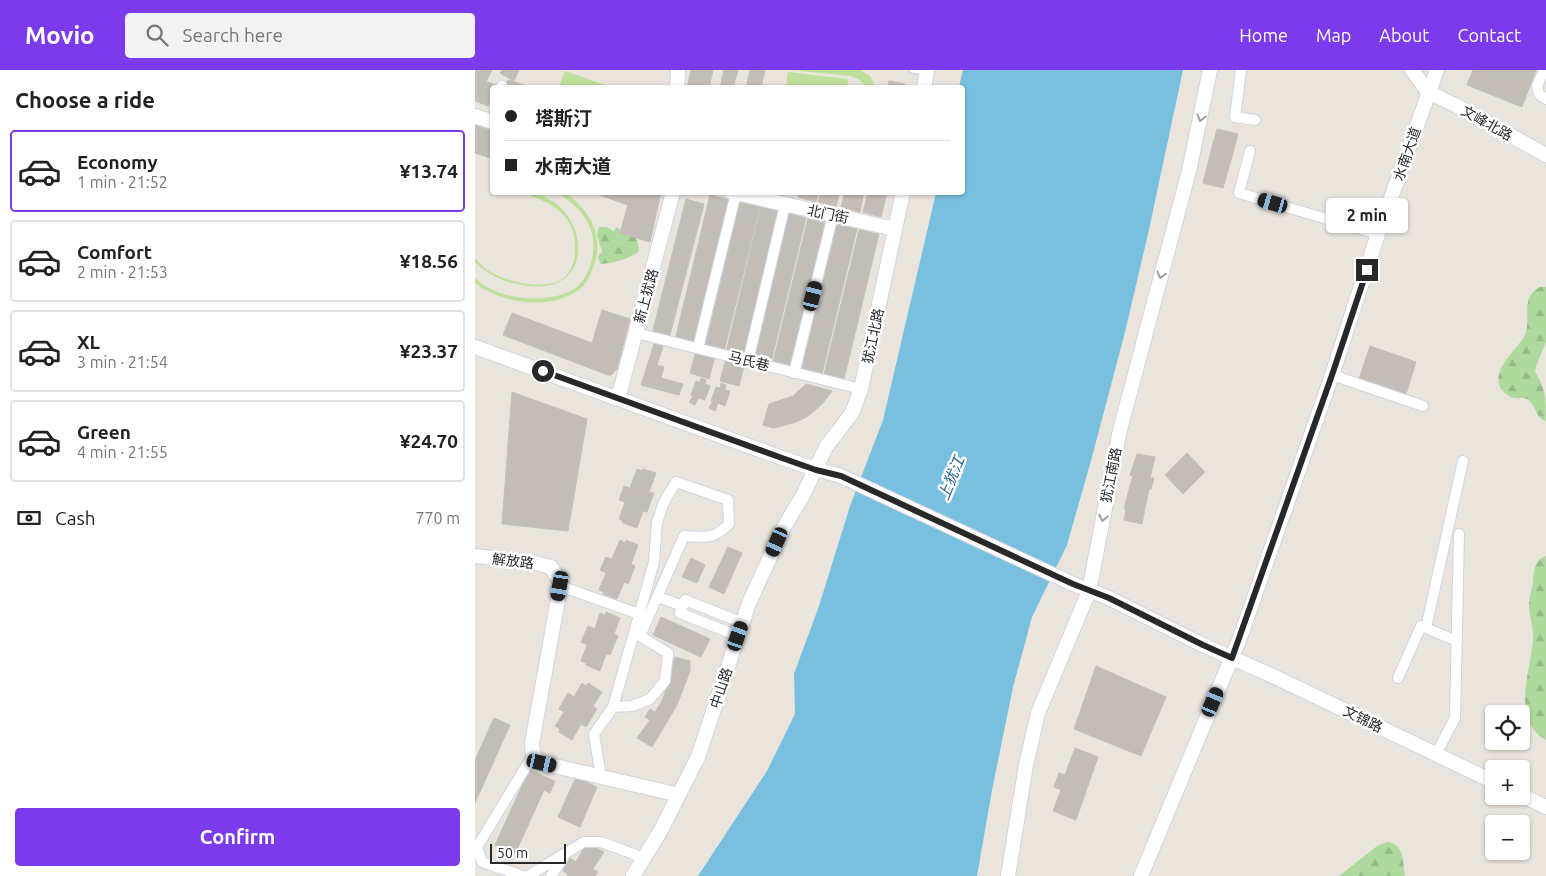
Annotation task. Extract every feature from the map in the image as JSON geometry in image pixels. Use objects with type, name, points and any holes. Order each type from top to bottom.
[{"type":"street","points":[[677,85],[679,70]]},
{"type":"street","name":"犹江南路","points":[[1008,876],[1026,765],[1038,714],[1089,591],[1120,430],[1189,171],[1210,70]]},
{"type":"street","points":[[1241,70],[1235,117],[1255,120]]},
{"type":"street","points":[[1412,70],[1428,92]]},
{"type":"street","name":"水南大道","points":[[1141,876],[1241,635],[1332,375],[1378,234],[1437,70]]},
{"type":"street","points":[[1543,70],[1537,86],[1539,94],[1546,99]]},
{"type":"street","points":[[925,85],[927,71]]},
{"type":"street","name":"文峰北路","points":[[1428,92],[1546,155]]},
{"type":"street","points":[[475,116],[490,119]]},
{"type":"street","points":[[1249,151],[1239,193],[1378,234]]},
{"type":"street","name":"新上犹路","points":[[618,400],[672,195]]},
{"type":"street","points":[[698,348],[734,195]]},
{"type":"street","name":"北门街","points":[[743,195],[895,229]]},
{"type":"street","name":"犹江北路","points":[[816,470],[826,447],[852,413],[861,389],[902,195]]},
{"type":"street","points":[[747,361],[785,204]]},
{"type":"street","points":[[794,373],[833,215]]},
{"type":"street","name":"马氏巷","points":[[636,332],[861,389]]},
{"type":"street","name":"文锦路","points":[[475,347],[816,470],[841,476],[1073,584],[1109,598],[1203,645],[1273,676],[1485,778]]},
{"type":"street","points":[[1332,375],[1423,406]]},
{"type":"street","points":[[1426,628],[1463,461]]},
{"type":"street","name":"中山路","points":[[633,876],[679,795],[698,757],[749,602],[784,527],[816,470]]},
{"type":"street","points":[[601,777],[594,734],[613,707],[654,562],[657,522],[664,502],[676,482],[728,500],[729,524],[718,534],[704,537],[684,536],[641,636],[668,653],[665,681],[650,699],[632,706],[613,707]]},
{"type":"street","points":[[1436,754],[1455,718],[1459,534]]},
{"type":"street","name":"解放路","points":[[475,556],[531,562],[551,567],[561,582],[560,586]]},
{"type":"street","points":[[523,876],[482,862],[476,847],[533,755],[532,744],[560,586],[639,614]]},
{"type":"street","points":[[658,597],[683,606],[685,600],[740,630]]},
{"type":"street","points":[[1398,678],[1421,626],[1457,641]]},
{"type":"street","points":[[533,755],[542,763],[679,795]]},
{"type":"street","points":[[1530,799],[1546,807]]},
{"type":"street","points":[[528,876],[584,842],[601,842],[644,858]]},
{"type":"street","points":[[551,876],[566,853]]},
{"type":"lane","points":[[912,70],[927,71]]},
{"type":"green space","points":[[790,70],[860,70],[870,76],[875,85],[864,85],[860,80],[851,76]]},
{"type":"green space","points":[[565,71],[605,85],[560,85]]},
{"type":"green space","points":[[788,72],[848,79],[847,85],[786,85]]},
{"type":"green space","points":[[528,195],[545,197],[562,209],[573,226],[578,244],[576,262],[567,277],[560,280],[568,274],[574,261],[575,239],[572,228],[567,220],[561,213]]},
{"type":"green space","points":[[561,195],[569,196],[578,203],[591,220],[597,239],[596,259],[590,275],[580,289],[568,296],[555,300],[527,302],[499,296],[475,283],[475,278],[497,292],[521,298],[558,296],[578,286],[586,275],[591,263],[593,241],[588,222],[575,206]]},
{"type":"green space","points":[[599,227],[606,227],[614,231],[616,228],[623,230],[637,239],[639,251],[621,260],[600,264],[598,257],[602,251],[597,235]]},
{"type":"green space","points":[[475,258],[494,274],[514,281],[538,285],[522,285],[497,277],[475,262]]},
{"type":"green space","points":[[1540,287],[1546,287],[1546,342],[1535,372],[1545,395],[1546,421],[1540,417],[1530,401],[1508,395],[1499,384],[1500,370],[1503,364],[1525,335],[1530,297]]},
{"type":"green space","points":[[1546,556],[1546,740],[1535,731],[1530,722],[1530,705],[1526,705],[1525,694],[1533,639],[1529,599],[1535,566]]},
{"type":"green space","points":[[1387,842],[1400,850],[1405,876],[1339,876],[1377,846]]},
{"type":"water","name":"上犹江","points":[[963,70],[1183,70],[1125,332],[1092,457],[1067,545],[1032,617],[1013,687],[977,876],[698,876],[767,771],[795,714],[794,674],[819,606],[850,506],[883,420],[936,195],[965,195],[965,85],[959,85]]},
{"type":"building","points":[[475,70],[492,70],[486,82],[475,77]]},
{"type":"building","points":[[502,70],[519,70],[514,81],[500,73]]},
{"type":"building","points":[[691,70],[713,70],[710,85],[688,85]]},
{"type":"building","points":[[724,70],[738,70],[734,85],[721,85]]},
{"type":"building","points":[[750,70],[765,70],[762,85],[747,85]]},
{"type":"building","points":[[1473,70],[1536,70],[1522,107],[1467,85]]},
{"type":"building","points":[[1483,70],[1491,70],[1509,77],[1504,89],[1480,79]]},
{"type":"building","points":[[1491,70],[1512,70],[1509,77]]},
{"type":"building","points":[[475,78],[497,85],[490,85],[490,102],[488,106],[475,101]]},
{"type":"building","points":[[508,80],[524,85],[506,85]]},
{"type":"building","points":[[508,80],[522,85],[506,85]]},
{"type":"building","points":[[889,81],[905,84],[905,85],[888,85]]},
{"type":"building","points":[[475,125],[490,130],[490,158],[475,153]]},
{"type":"building","points":[[1217,129],[1238,134],[1223,188],[1203,183]]},
{"type":"building","points":[[1214,140],[1235,145],[1226,177],[1206,172]]},
{"type":"building","points":[[600,195],[660,195],[650,242],[620,233],[628,205]]},
{"type":"building","points":[[710,195],[730,200],[695,345],[675,340]]},
{"type":"building","points":[[798,195],[818,195],[816,202],[798,197]]},
{"type":"building","points":[[820,195],[839,195],[836,207],[818,202]]},
{"type":"building","points":[[844,195],[863,195],[860,212],[841,207]]},
{"type":"building","points":[[867,195],[886,195],[881,217],[863,212]]},
{"type":"building","points":[[686,199],[704,204],[669,339],[652,334]]},
{"type":"building","points":[[740,202],[760,207],[724,351],[705,347]]},
{"type":"building","points":[[761,207],[781,211],[745,356],[726,352]]},
{"type":"building","points":[[787,213],[806,218],[771,362],[751,358]]},
{"type":"building","points":[[808,218],[827,222],[792,367],[773,362]]},
{"type":"building","points":[[837,224],[857,229],[822,374],[802,369]]},
{"type":"building","points":[[859,230],[879,234],[844,379],[824,374]]},
{"type":"building","points":[[602,310],[630,319],[617,369],[611,375],[503,335],[512,313],[592,343]]},
{"type":"building","points":[[655,341],[664,343],[657,365],[664,367],[661,378],[683,384],[679,395],[641,385]]},
{"type":"building","points":[[1370,346],[1416,362],[1406,394],[1359,379]]},
{"type":"building","points":[[696,351],[715,357],[709,379],[690,373]]},
{"type":"building","points":[[726,358],[745,363],[739,386],[720,381]]},
{"type":"building","points":[[701,378],[706,380],[705,384],[710,386],[705,400],[698,398],[695,405],[689,402],[693,396],[691,395],[696,381],[700,383]]},
{"type":"building","points":[[721,383],[726,385],[725,390],[730,391],[725,406],[718,403],[715,411],[709,408],[713,401],[711,401],[716,387],[720,388]]},
{"type":"building","points":[[806,384],[832,391],[822,404],[807,417],[774,428],[763,425],[769,404],[793,396]]},
{"type":"building","points":[[512,392],[587,419],[568,531],[502,524]]},
{"type":"building","points":[[1187,453],[1205,472],[1183,494],[1165,475]]},
{"type":"building","points":[[1137,454],[1155,457],[1150,478],[1154,478],[1151,489],[1130,486],[1133,476],[1130,475]]},
{"type":"building","points":[[637,469],[656,473],[649,492],[654,493],[647,512],[643,511],[637,528],[623,523],[619,519],[625,502],[619,500],[624,486],[630,488]]},
{"type":"building","points":[[1130,486],[1149,489],[1142,524],[1124,520],[1126,510],[1124,509]]},
{"type":"building","points":[[620,540],[625,543],[626,540],[638,545],[631,564],[635,566],[628,584],[624,582],[617,599],[603,594],[604,592],[599,590],[606,573],[600,570],[606,557],[612,559]]},
{"type":"building","points":[[728,547],[742,553],[724,594],[709,587]]},
{"type":"building","points":[[691,558],[705,565],[697,583],[682,577]]},
{"type":"building","points":[[606,612],[620,618],[614,634],[618,636],[610,655],[606,654],[600,671],[581,661],[587,645],[581,642],[588,626],[595,629],[600,613],[605,615]]},
{"type":"building","points":[[661,617],[710,639],[701,657],[653,635]]},
{"type":"building","points":[[675,657],[690,661],[690,671],[677,705],[652,747],[637,738],[650,720],[645,717],[650,709],[655,712],[663,699]]},
{"type":"building","points":[[1096,666],[1166,697],[1141,756],[1074,729]]},
{"type":"building","points":[[582,683],[586,686],[588,683],[602,692],[593,706],[597,709],[586,727],[581,724],[572,740],[559,732],[560,729],[555,726],[564,712],[559,709],[568,693],[574,697]]},
{"type":"building","points":[[494,718],[510,725],[475,803],[475,760]]},
{"type":"building","points":[[1075,748],[1098,757],[1076,820],[1053,811],[1061,790],[1054,787],[1059,773],[1065,775]]},
{"type":"building","points":[[529,770],[555,781],[550,793],[544,790],[515,854],[495,845]]},
{"type":"building","points":[[576,777],[597,787],[580,827],[558,817]]},
{"type":"building","points":[[586,844],[591,847],[592,845],[604,852],[593,869],[598,872],[595,876],[567,876],[568,874],[563,871],[570,858],[576,862]]},
{"type":"route","points":[[543,371],[618,400],[816,470],[841,476],[1073,584],[1109,598],[1232,658],[1367,270]]}]
